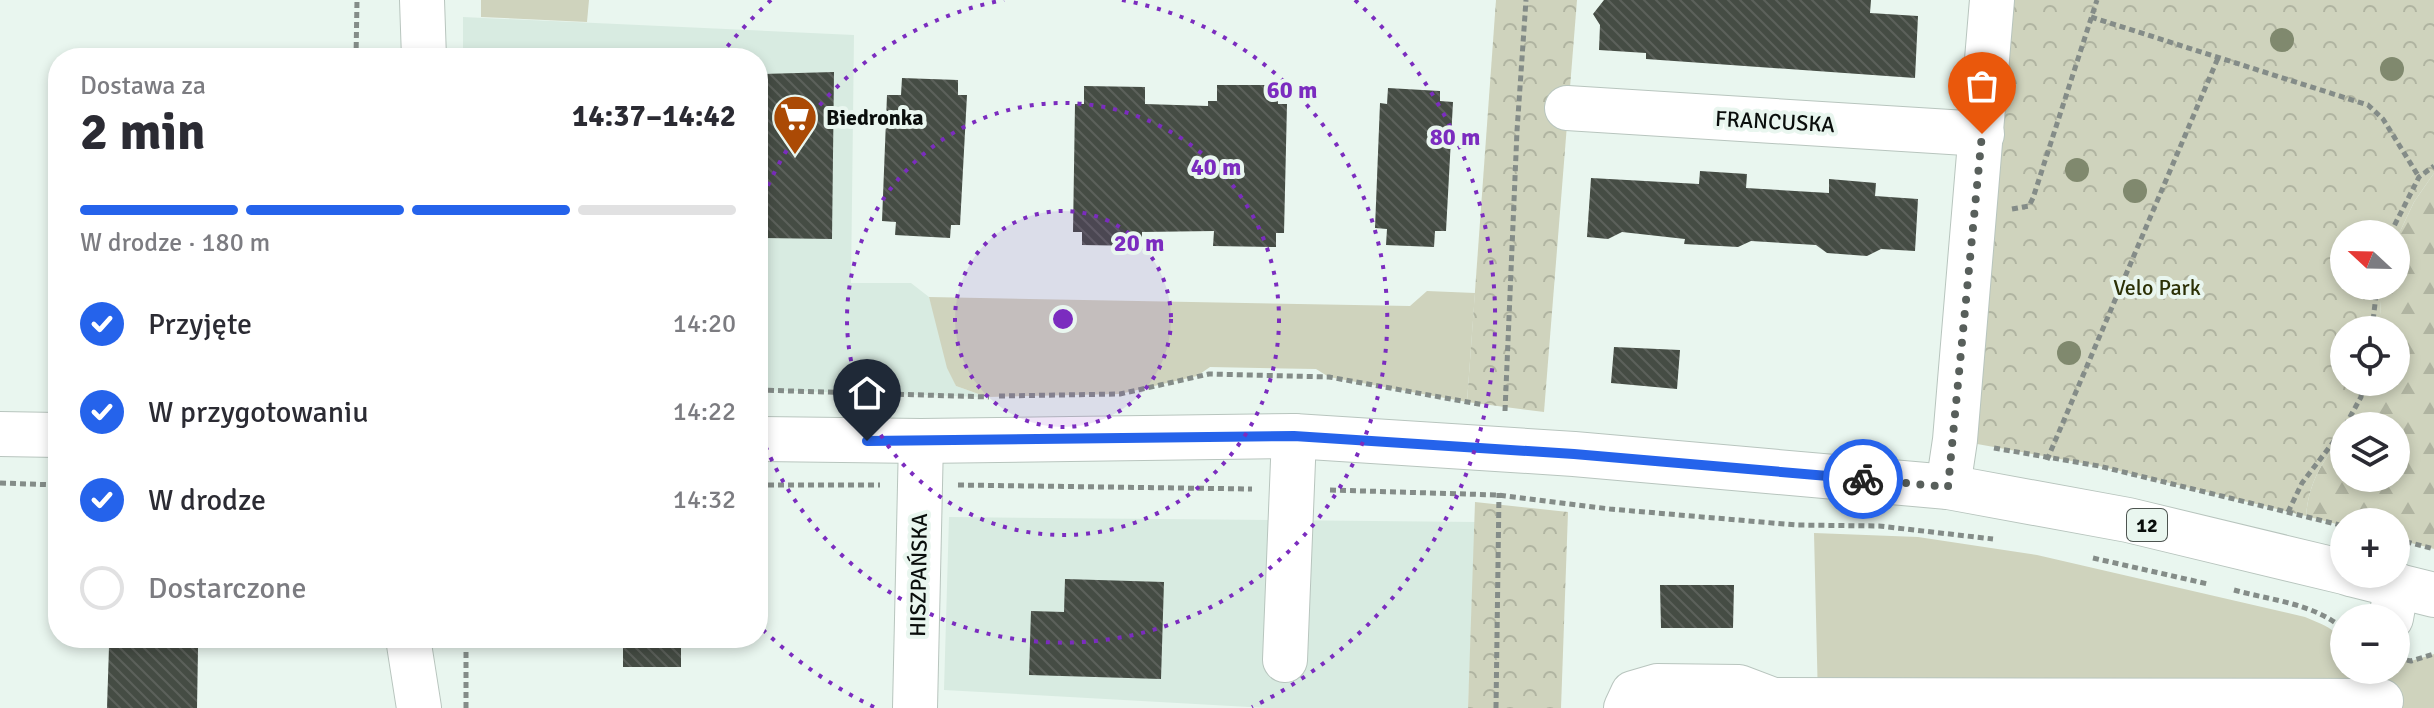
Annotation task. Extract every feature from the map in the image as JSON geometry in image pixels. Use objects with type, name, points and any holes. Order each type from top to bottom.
[{"type":"street","points":[[422,0],[424,48]]},
{"type":"street","points":[[1948,487],[1976,204],[1992,0]]},
{"type":"street","name":"FRANCUSKA","points":[[1567,108],[1982,134]]},
{"type":"street","points":[[0,434],[48,435]]},
{"type":"street","points":[[1285,660],[1294,436]]},
{"type":"street","name":"12","points":[[768,439],[921,441],[1294,436],[1503,450],[1948,487],[2128,520],[2330,569]]},
{"type":"street","name":"HISZPAŃSKA","points":[[915,708],[921,441]]},
{"type":"street","points":[[2382,588],[2407,599]]},
{"type":"street","points":[[410,648],[419,708]]},
{"type":"street","points":[[425,708],[433,648]]},
{"type":"street","points":[[1626,708],[1633,693],[1657,686],[1739,687],[1773,704],[2382,693]]},
{"type":"path","points":[[356,48],[357,0]]},
{"type":"path","points":[[1496,708],[1498,495],[1503,450],[1526,0]]},
{"type":"path","points":[[1976,204],[2017,210],[2029,206],[2097,0]]},
{"type":"path","points":[[2091,17],[2368,105],[2383,119],[2419,177]]},
{"type":"path","points":[[2047,458],[2218,58]]},
{"type":"path","points":[[2397,220],[2419,177],[2434,166]]},
{"type":"path","points":[[2288,512],[2302,483],[2330,446]]},
{"type":"path","points":[[0,483],[48,485]]},
{"type":"path","points":[[768,485],[1292,489],[1498,495],[1610,509],[1796,525],[1879,526],[2001,540]]},
{"type":"path","points":[[2410,543],[2434,549]]},
{"type":"path","points":[[2091,557],[2211,585]]},
{"type":"path","points":[[2226,588],[2330,618]]},
{"type":"path","points":[[466,648],[466,708]]},
{"type":"path","points":[[2410,661],[2434,654]]},
{"type":"shaded area","points":[[463,17],[854,35],[851,283],[911,283],[929,297],[956,386],[987,397],[768,390],[768,48],[463,48]]},
{"type":"shaded area","points":[[949,517],[1476,522],[1468,708],[1267,708],[944,690]]},
{"type":"green space","points":[[481,0],[589,0],[587,22],[481,17]]},
{"type":"green space","points":[[1496,0],[1577,0],[1544,412],[1467,402]]},
{"type":"green space","name":"Velo Park","points":[[1992,0],[2434,0],[2434,173],[2405,220],[2330,220],[2330,300],[2381,300],[2380,316],[2330,316],[2330,396],[2366,396],[2359,412],[2330,412],[2330,453],[2310,493],[2306,516],[2099,466],[1955,440]]},
{"type":"green space","points":[[2434,173],[2434,549],[2410,543],[2410,508],[2330,508],[2330,522],[2306,516],[2310,493],[2330,453],[2330,492],[2410,492],[2410,412],[2358,412],[2365,396],[2410,396],[2410,316],[2380,316],[2381,300],[2410,300],[2410,220],[2405,220]]},
{"type":"green space","points":[[1427,291],[1475,293],[1467,402],[1329,377],[1316,369],[1210,367],[1197,376],[1120,394],[987,397],[956,386],[947,368],[929,297],[1410,306]]},
{"type":"green space","points":[[1475,502],[1568,512],[1561,708],[1468,708]]},
{"type":"green space","points":[[1814,533],[1918,537],[2037,555],[2305,617],[2330,629],[2330,681],[1818,700]]},
{"type":"green space","points":[[2434,654],[2434,708],[2384,708],[2385,684],[2410,684],[2411,661]]},
{"type":"building","points":[[1604,0],[1871,0],[1870,13],[1918,16],[1915,78],[1646,59],[1646,53],[1599,50],[1600,25],[1593,14]]},
{"type":"building","name":"Biedronka","points":[[834,72],[832,239],[768,238],[768,74]]},
{"type":"building","points":[[902,78],[958,80],[958,95],[967,95],[960,225],[951,225],[950,238],[895,235],[896,222],[882,221],[887,95],[901,95]]},
{"type":"building","points":[[1217,85],[1278,85],[1278,104],[1287,104],[1284,233],[1276,233],[1276,247],[1213,246],[1214,231],[1142,232],[1142,246],[1082,245],[1082,232],[1073,232],[1075,104],[1084,104],[1084,86],[1145,87],[1145,104],[1208,106],[1208,101],[1217,101]]},
{"type":"building","points":[[1388,88],[1440,91],[1440,101],[1453,102],[1446,231],[1435,231],[1434,247],[1386,245],[1387,229],[1375,228],[1380,103],[1387,104]]},
{"type":"building","points":[[1700,171],[1747,174],[1746,188],[1829,193],[1829,179],[1876,183],[1875,196],[1918,199],[1915,251],[1881,249],[1867,256],[1827,253],[1816,245],[1751,241],[1738,247],[1684,244],[1685,239],[1622,232],[1608,239],[1587,237],[1591,178],[1699,184]]},
{"type":"building","points":[[1614,347],[1680,350],[1677,389],[1611,383]]},
{"type":"building","points":[[1065,579],[1164,582],[1161,679],[1029,675],[1031,611],[1064,612]]},
{"type":"building","points":[[1660,585],[1734,585],[1733,628],[1661,628]]},
{"type":"building","points":[[109,648],[198,648],[197,708],[107,708]]},
{"type":"building","points":[[623,648],[681,648],[681,667],[623,667]]},
{"type":"way so far","points":[[1863,479],[1948,487],[1955,440],[1982,134]]},
{"type":"place","name":"Biedronka","points":[[795,156]]},
{"type":"route","points":[[867,441],[1294,436],[1574,454],[1863,479]]}]
